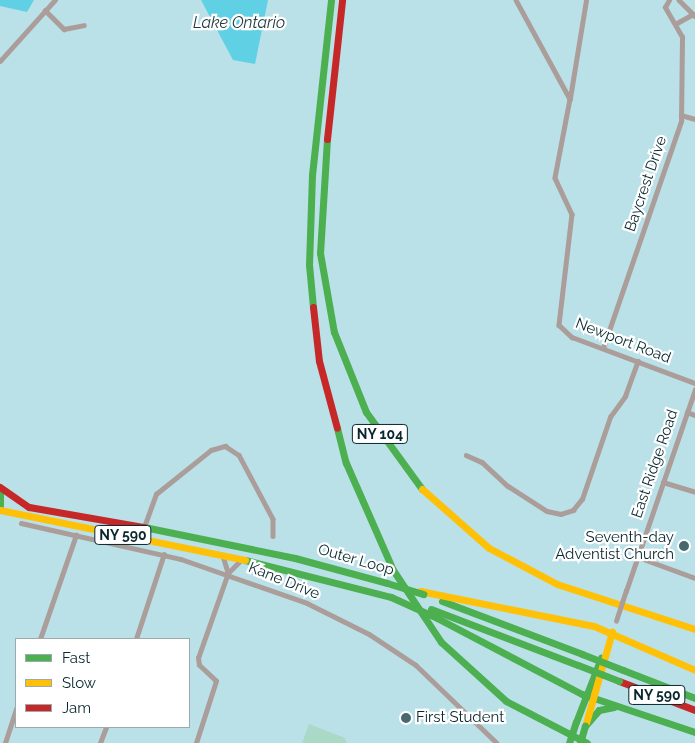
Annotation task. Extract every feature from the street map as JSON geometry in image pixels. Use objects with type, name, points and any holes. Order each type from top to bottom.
[{"type":"main road","name":"NY 104","points":[[331,0],[312,175],[310,272],[313,317],[337,436],[379,543],[418,611],[462,664],[522,711],[587,743]]},
{"type":"main road","name":"NY 104","points":[[342,0],[323,177],[320,253],[326,296],[346,368],[376,429],[423,491],[481,543],[548,580],[695,630]]},
{"type":"main road","points":[[0,488],[0,505]]},
{"type":"main road","name":"Outer Loop","points":[[0,488],[29,507],[144,526],[295,558],[422,592],[695,698]]},
{"type":"main road","name":"Outer Loop","points":[[0,510],[245,560],[391,597],[431,609],[695,710]]},
{"type":"main road","points":[[0,516],[24,514]]},
{"type":"main road","points":[[422,592],[612,632],[695,670]]},
{"type":"main road","points":[[391,597],[437,618],[585,695],[695,732]]},
{"type":"main road","name":"East Ridge Road","points":[[569,743],[585,695],[612,632]]},
{"type":"main road","name":"East Ridge Road","points":[[580,743],[595,698],[612,632]]},
{"type":"main road","points":[[585,726],[600,709],[622,708]]},
{"type":"street","points":[[0,61],[55,0]]},
{"type":"street","points":[[516,0],[570,100]]},
{"type":"street","name":"Newport Road","points":[[586,0],[570,100],[554,178],[572,214],[558,321],[566,334],[695,383]]},
{"type":"street","name":"Baycrest Drive","points":[[603,348],[681,114],[682,37],[677,23],[665,7],[669,0]]},
{"type":"street","points":[[677,23],[694,15],[679,0]]},
{"type":"street","points":[[45,10],[64,29],[84,25]]},
{"type":"street","points":[[681,114],[695,119]]},
{"type":"street","points":[[466,455],[482,462],[508,486],[547,511],[561,514],[573,510],[582,499],[610,417],[625,396],[638,361]]},
{"type":"street","name":"East Ridge Road","points":[[612,632],[695,389]]},
{"type":"street","points":[[687,412],[695,414]]},
{"type":"street","points":[[144,526],[156,494],[211,450],[225,446],[239,455],[269,511],[273,536]]},
{"type":"street","points":[[663,482],[695,492]]},
{"type":"street","name":"Kane Drive","points":[[21,523],[164,554],[228,573],[307,603],[393,648],[429,677],[497,743]]},
{"type":"street","points":[[40,638],[76,535]]},
{"type":"street","points":[[136,638],[164,554]]},
{"type":"street","points":[[196,743],[216,681],[199,666],[198,658],[228,573],[227,561],[219,555]]},
{"type":"street","points":[[638,557],[695,578]]},
{"type":"street","points":[[228,573],[245,560]]},
{"type":"street","points":[[5,743],[15,712]]},
{"type":"street","points":[[100,743],[106,728]]},
{"type":"green space","points":[[309,724],[345,738],[347,743],[302,743]]},
{"type":"water","points":[[0,0],[34,0],[27,12],[0,6]]},
{"type":"water","name":"Lake Ontario","points":[[201,0],[268,0],[255,64],[233,60]]},
{"type":"traffic: fast","points":[[313,307],[309,265],[312,175],[331,0]]},
{"type":"traffic: fast","points":[[327,139],[320,253],[334,332],[366,412],[422,489]]},
{"type":"traffic: fast","points":[[337,428],[346,463],[393,570],[441,642],[506,701],[587,743]]},
{"type":"traffic: fast","points":[[0,488],[0,505]]},
{"type":"traffic: fast","points":[[144,527],[295,558],[387,583]]},
{"type":"traffic: fast","points":[[245,560],[391,597]]},
{"type":"traffic: fast","points":[[387,583],[423,594]]},
{"type":"traffic: fast","points":[[391,597],[437,618]]},
{"type":"traffic: fast","points":[[442,601],[582,654]]},
{"type":"traffic: fast","points":[[431,609],[578,665]]},
{"type":"traffic: fast","points":[[437,618],[582,694],[695,732]]},
{"type":"traffic: fast","points":[[582,654],[623,670]]},
{"type":"traffic: fast","points":[[576,722],[601,658]]},
{"type":"traffic: fast","points":[[578,665],[619,681]]},
{"type":"traffic: fast","points":[[623,670],[695,698]]},
{"type":"traffic: fast","points":[[585,726],[599,710],[614,707]]},
{"type":"traffic: fast","points":[[569,743],[576,722]]},
{"type":"traffic: fast","points":[[580,743],[585,726]]},
{"type":"traffic: slow","points":[[422,489],[489,548],[557,584],[695,629]]},
{"type":"traffic: slow","points":[[0,510],[245,560]]},
{"type":"traffic: slow","points":[[420,591],[594,626],[695,670]]},
{"type":"traffic: slow","points":[[586,723],[612,632]]},
{"type":"traffic: jam","points":[[327,139],[342,0]]},
{"type":"traffic: jam","points":[[313,307],[319,361],[337,428]]},
{"type":"traffic: jam","points":[[0,487],[29,507],[144,527]]},
{"type":"traffic: jam","points":[[619,681],[695,710]]},
{"type":"place","name":"Seventh-day Adventist Church","points":[[684,546]]},
{"type":"place","name":"First Student","points":[[406,718]]}]
